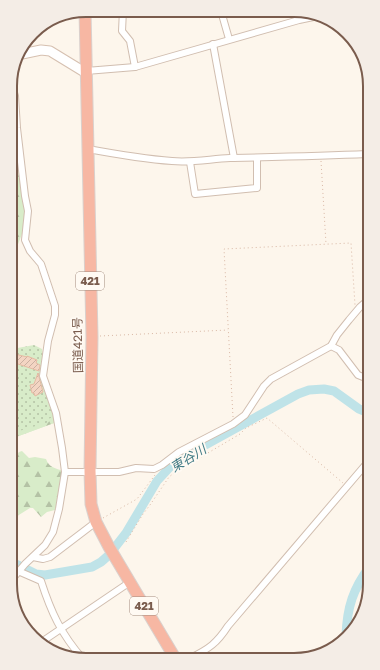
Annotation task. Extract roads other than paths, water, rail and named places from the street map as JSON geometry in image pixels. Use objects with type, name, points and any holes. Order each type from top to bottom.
[{"type":"highway","name":"国道421号","points":[[85,17],[92,336],[91,504],[96,522],[172,653]]},
{"type":"street","points":[[123,17],[122,31],[130,41],[135,67]]},
{"type":"street","points":[[223,17],[229,39]]},
{"type":"street","points":[[25,53],[41,50],[50,51],[86,72],[135,67],[229,39],[308,18]]},
{"type":"street","points":[[214,44],[234,158]]},
{"type":"street","points":[[17,128],[28,205],[25,240],[30,251],[41,264],[55,306],[55,316],[48,341],[43,376],[56,413],[65,472],[59,509],[53,532],[45,545],[19,570],[41,581],[46,598],[60,629],[77,652]]},
{"type":"street","points":[[88,149],[141,158],[190,162],[234,158],[363,154]]},
{"type":"street","points":[[190,162],[195,194],[257,188],[257,158]]},
{"type":"street","points":[[65,472],[119,472],[136,468],[154,469],[162,465],[179,452],[233,424],[245,415],[264,386],[271,379],[332,346],[337,335],[363,305]]},
{"type":"street","points":[[332,346],[339,350],[358,375],[363,378]]},
{"type":"street","points":[[200,653],[208,649],[220,639],[228,626],[363,467]]},
{"type":"street","points":[[33,557],[43,559],[50,557],[96,522]]},
{"type":"street","points":[[45,639],[130,582]]},
{"type":"waterway","name":"東谷川","points":[[17,564],[36,574],[45,575],[92,567],[101,562],[109,555],[126,533],[157,481],[178,460],[298,394],[309,390],[324,389],[334,391],[363,411]]},
{"type":"waterway","points":[[347,628],[352,599],[363,576]]}]
